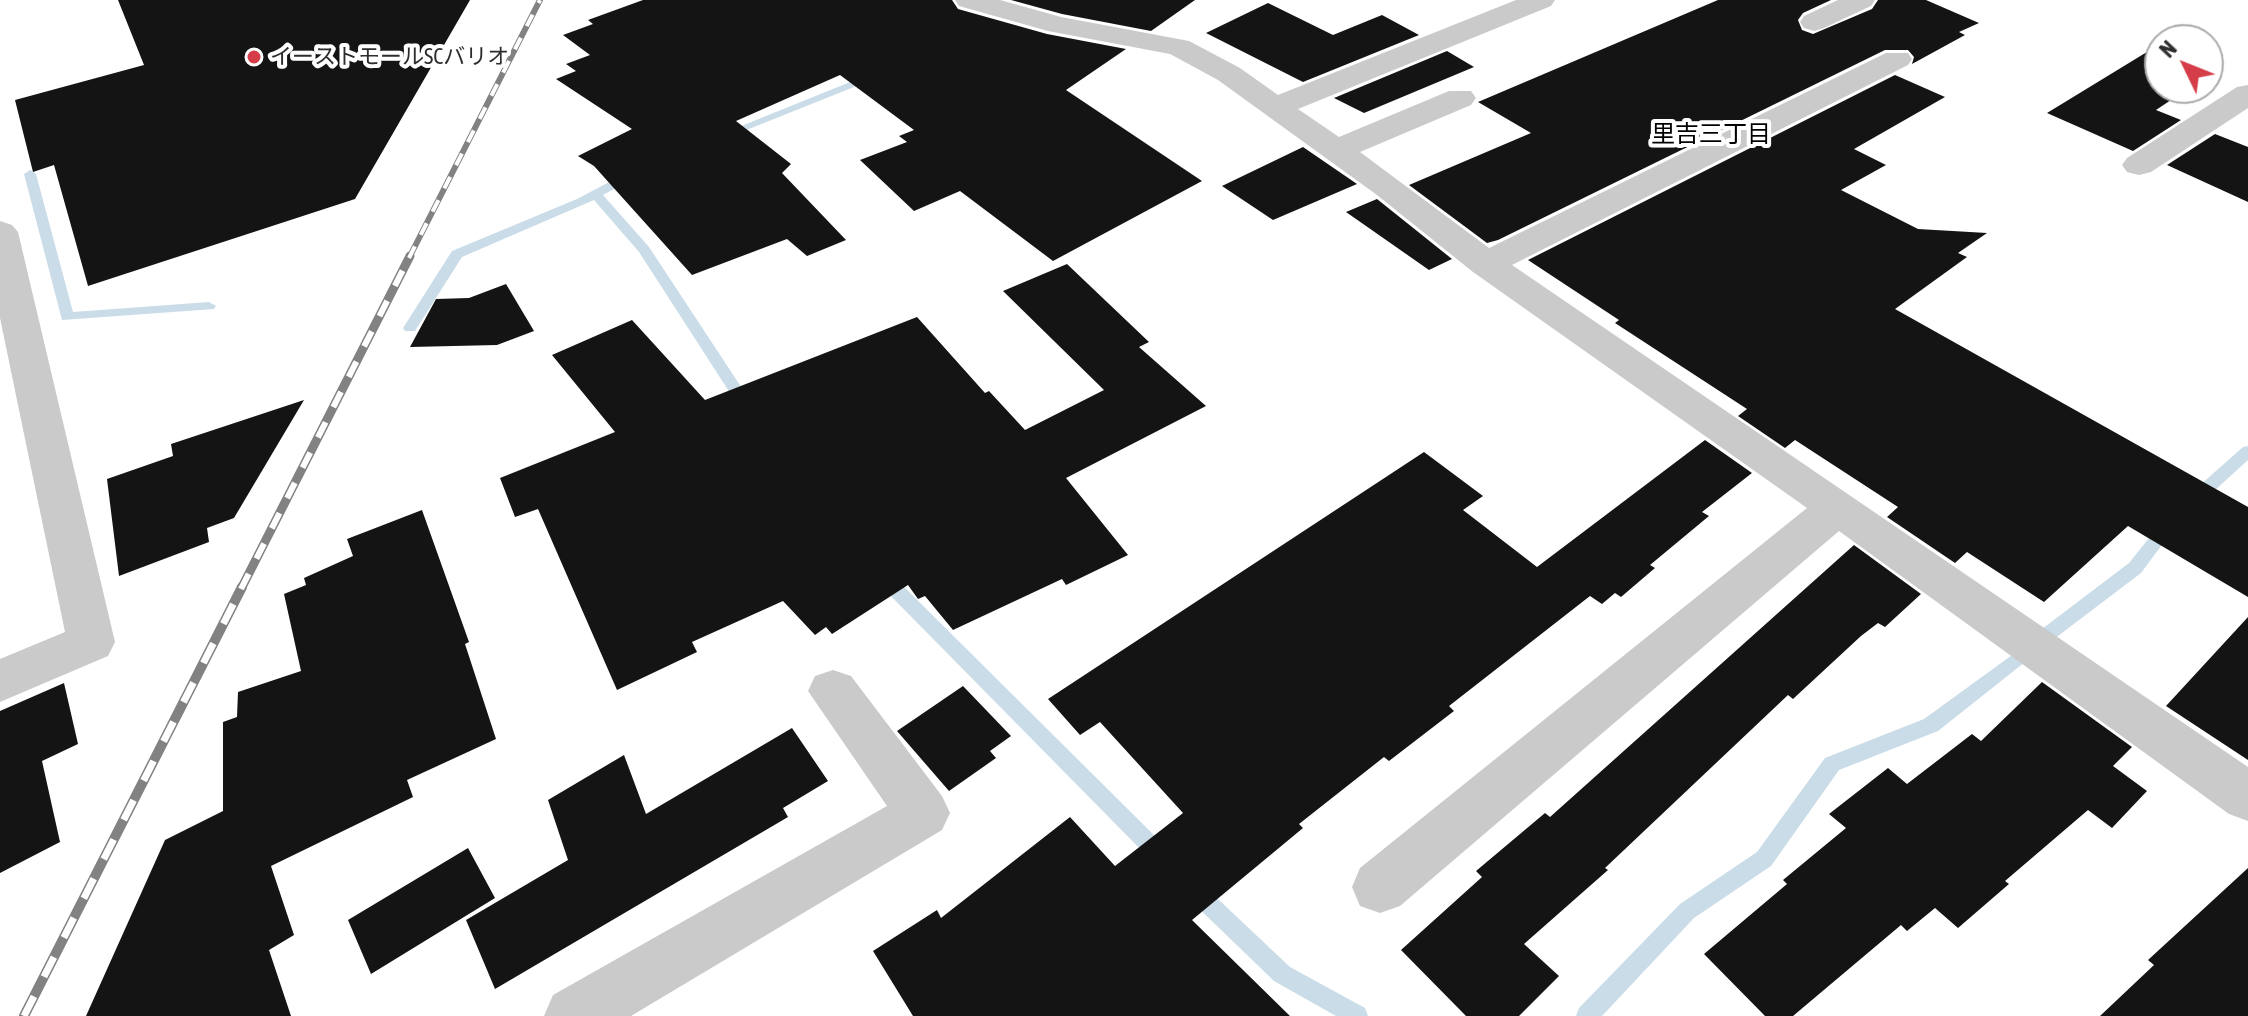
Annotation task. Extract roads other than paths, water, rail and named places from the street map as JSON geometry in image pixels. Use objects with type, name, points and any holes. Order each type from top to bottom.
[{"type":"street","points":[[969,0],[1058,25],[1179,47],[1229,74],[1336,150],[1486,264],[1838,507],[2248,797]]},
{"type":"street","points":[[1275,107],[1541,0]]},
{"type":"street","points":[[1814,22],[1861,0]]},
{"type":"street","points":[[1486,264],[1897,59]]},
{"type":"street","points":[[2139,165],[2248,94]]},
{"type":"street","points":[[1336,150],[1460,98]]},
{"type":"street","points":[[0,232],[91,642],[0,681]]},
{"type":"street","points":[[1380,887],[1838,507]]},
{"type":"street","points":[[574,1016],[923,813],[833,691]]},
{"type":"waterway","points":[[725,135],[870,77]]},
{"type":"waterway","points":[[30,174],[67,317],[209,306]]},
{"type":"waterway","points":[[596,194],[630,175]]},
{"type":"waterway","points":[[410,328],[457,254],[596,194]]},
{"type":"waterway","points":[[596,194],[644,250],[746,406]]},
{"type":"waterway","points":[[2196,498],[2248,451]]},
{"type":"waterway","points":[[2048,634],[2135,568],[2168,526]]},
{"type":"waterway","points":[[882,576],[1162,857]]},
{"type":"waterway","points":[[1587,1016],[1687,911],[1764,859],[1832,764],[1931,725],[2019,657]]},
{"type":"waterway","points":[[1195,891],[1282,974],[1357,1016]]},
{"type":"railway","points":[[409,258],[540,0]]},
{"type":"railway","points":[[241,589],[410,256]]},
{"type":"railway","points":[[24,1016],[242,587]]},
{"type":"place","name":"イーストモールSCバリオ","points":[[254,57]]},
{"type":"district","name":"里吉三丁目","points":[[1711,134]]}]
